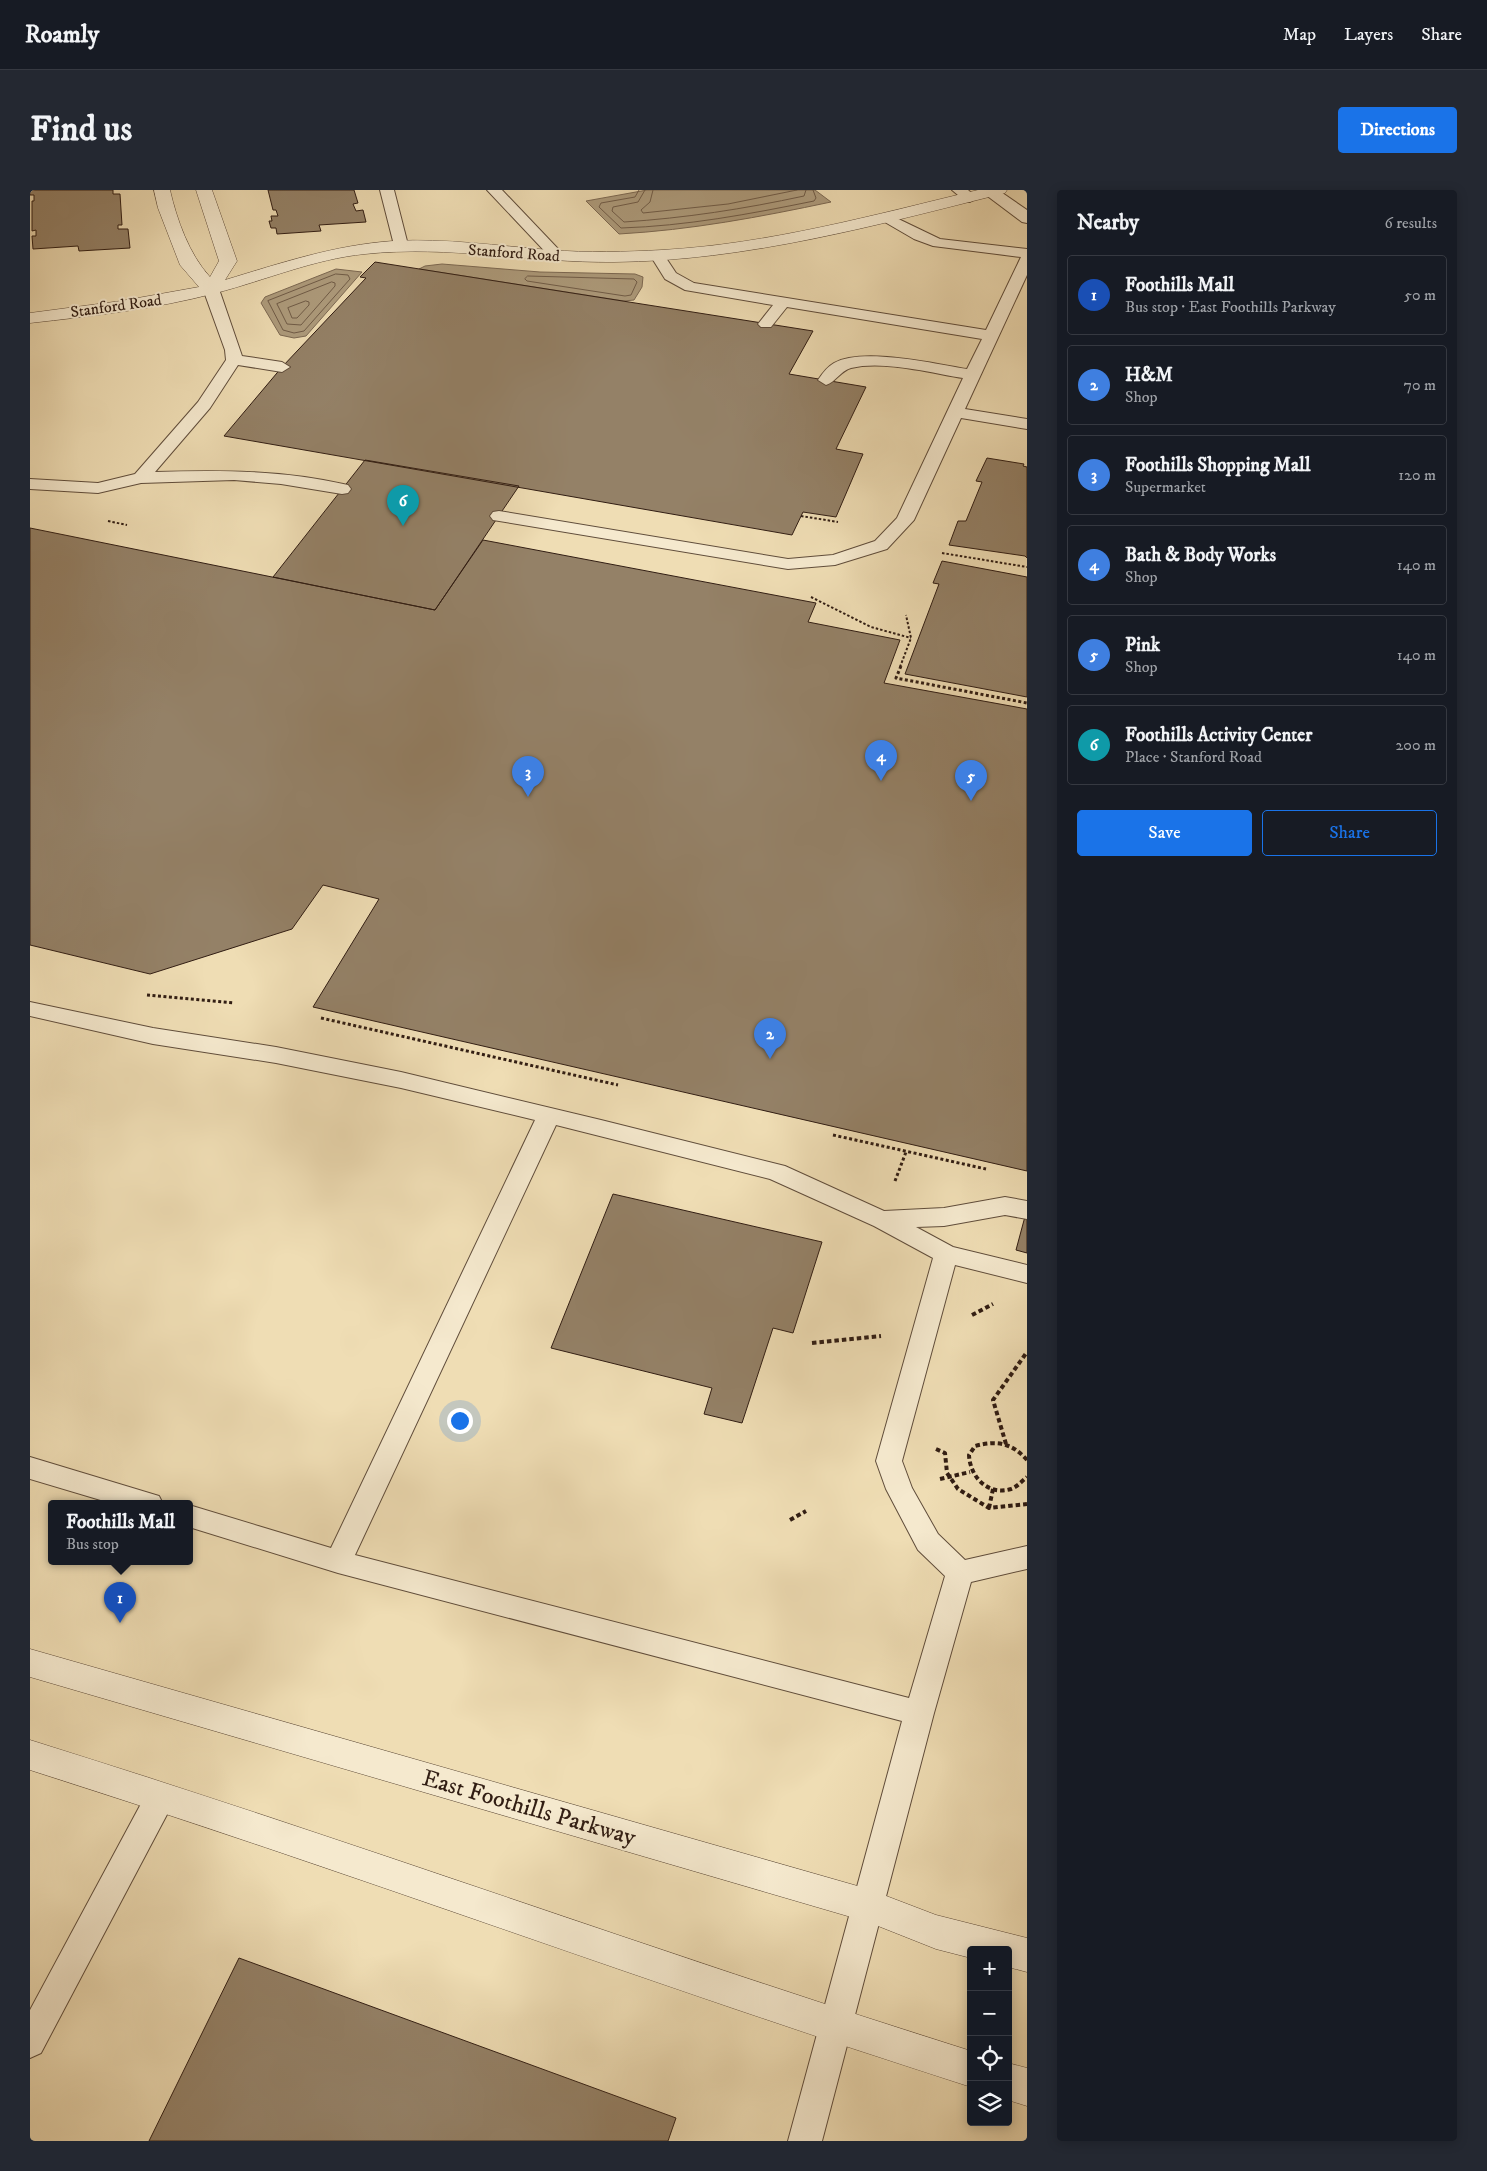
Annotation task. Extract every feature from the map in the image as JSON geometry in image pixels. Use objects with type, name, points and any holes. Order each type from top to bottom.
[{"type":"street","points":[[162,190],[166,208],[189,265],[211,289],[228,261],[227,252],[204,190]]},
{"type":"street","name":"Stanford Road","points":[[30,318],[147,303],[211,289],[327,255],[401,245],[557,256],[614,258],[656,255],[774,242],[888,218],[964,194],[995,191]]},
{"type":"street","name":"East Foothills Parkway","points":[[30,1664],[868,1906],[936,1932],[1027,1955]]},
{"type":"street","points":[[30,1755],[161,1796],[837,2026],[967,2068]]},
{"type":"street","points":[[1012,2082],[1027,2087]]},
{"type":"lane","points":[[387,190],[401,245]]},
{"type":"lane","points":[[496,191],[514,190]]},
{"type":"lane","points":[[496,191],[557,256]]},
{"type":"lane","points":[[995,191],[1027,219]]},
{"type":"lane","points":[[888,218],[919,236],[938,243],[1027,254]]},
{"type":"lane","points":[[656,255],[670,276],[690,287],[991,336]]},
{"type":"lane","points":[[500,516],[788,564],[835,560],[881,545],[905,520],[1027,260]]},
{"type":"lane","points":[[141,478],[159,455],[204,406],[234,360],[233,350],[211,289]]},
{"type":"lane","points":[[766,324],[782,303]]},
{"type":"lane","points":[[234,360],[282,368]]},
{"type":"lane","points":[[826,380],[832,371],[842,365],[863,360],[973,375]]},
{"type":"lane","points":[[956,412],[1027,424]]},
{"type":"lane","points":[[30,484],[98,488],[141,478],[234,475],[281,479],[342,489]]},
{"type":"lane","points":[[30,1008],[153,1036],[276,1055],[401,1080],[777,1172],[868,1215],[883,1220],[946,1254],[1027,1274]]},
{"type":"lane","points":[[338,1562],[550,1116]]},
{"type":"lane","points":[[883,1220],[944,1217],[1005,1206],[1027,1210]]},
{"type":"lane","points":[[946,1254],[889,1461],[899,1489],[928,1542],[960,1573]]},
{"type":"lane","points":[[30,1468],[136,1500]]},
{"type":"lane","points":[[193,1517],[338,1562],[919,1713]]},
{"type":"lane","points":[[960,1573],[1017,1561],[1027,1557]]},
{"type":"lane","points":[[806,2141],[919,1713],[960,1573]]},
{"type":"lane","points":[[30,2042],[161,1796]]},
{"type":"path","points":[[801,516],[841,523]]},
{"type":"path","points":[[942,553],[1027,566]]},
{"type":"path","points":[[804,593],[871,627],[911,638]]},
{"type":"path","points":[[906,615],[911,638],[896,678],[1027,704]]},
{"type":"path","points":[[320,1018],[618,1085]]},
{"type":"path","points":[[833,1135],[990,1170]]},
{"type":"path","points":[[891,1189],[906,1152]]},
{"type":"path","points":[[812,1343],[886,1335]]},
{"type":"path","points":[[1006,1444],[993,1400],[1027,1352]]},
{"type":"path","points":[[1027,1460],[1015,1448],[1006,1444],[987,1442],[972,1451],[968,1458],[970,1472],[977,1482],[993,1489],[1007,1490],[1022,1484],[1027,1478]]},
{"type":"path","points":[[945,1453],[949,1477],[958,1489],[990,1508],[1027,1504]]},
{"type":"path","points":[[949,1477],[970,1472]]},
{"type":"path","points":[[1022,1484],[1027,1489]]},
{"type":"path","points":[[990,1508],[993,1489]]},
{"type":"path","points":[[790,1520],[806,1511]]},
{"type":"water","points":[[647,190],[815,190],[831,202],[725,222],[619,234],[586,201]]},
{"type":"water","points":[[442,264],[540,272],[635,274],[643,277],[642,287],[634,300],[624,301],[419,269],[425,266]]},
{"type":"water","points":[[336,269],[362,272],[306,336],[294,338],[280,335],[261,303],[265,297]]},
{"type":"building","points":[[30,190],[113,190],[113,194],[120,194],[122,225],[118,225],[118,229],[128,229],[130,248],[79,251],[78,246],[33,249],[32,236],[36,236],[36,230],[32,231],[32,201],[34,201],[34,195],[30,195]]},
{"type":"building","points":[[268,190],[354,190],[358,203],[353,204],[356,211],[363,210],[366,222],[319,225],[321,231],[277,234],[276,228],[271,228],[269,221],[272,221],[271,216],[278,216],[276,210],[273,210]]},
{"type":"building","points":[[375,262],[813,331],[789,374],[866,387],[836,449],[863,454],[836,517],[803,512],[792,535],[224,436],[282,367],[366,278],[360,277]]},
{"type":"building","points":[[987,458],[1024,464],[1023,466],[1027,467],[1027,558],[1025,556],[949,545],[958,521],[966,521],[982,482],[976,481]]},
{"type":"building","points":[[365,460],[519,486],[435,610],[273,577]]},
{"type":"building","points":[[30,528],[435,610],[483,540],[816,603],[808,622],[900,640],[884,683],[1027,709],[1027,1171],[313,1007],[379,899],[323,885],[292,929],[150,974],[30,945]]},
{"type":"building","points":[[942,561],[1027,577],[1027,697],[905,674],[939,584],[933,583]]},
{"type":"building","points":[[613,1194],[822,1242],[793,1333],[773,1328],[742,1423],[704,1414],[712,1388],[551,1348]]},
{"type":"building","points":[[1027,1209],[1027,1253],[1016,1250]]},
{"type":"building","points":[[239,1958],[676,2118],[668,2141],[149,2141]]},
{"type":"place","name":"Foothills Activity Center","points":[[403,526]]},
{"type":"place","name":"Bath & Body Works","points":[[881,781]]},
{"type":"place","name":"Foothills Shopping Mall","points":[[528,797]]},
{"type":"place","name":"Pink","points":[[971,801]]},
{"type":"place","name":"H&M","points":[[770,1059]]},
{"type":"place","name":"Foothills Mall","points":[[120,1623]]}]
